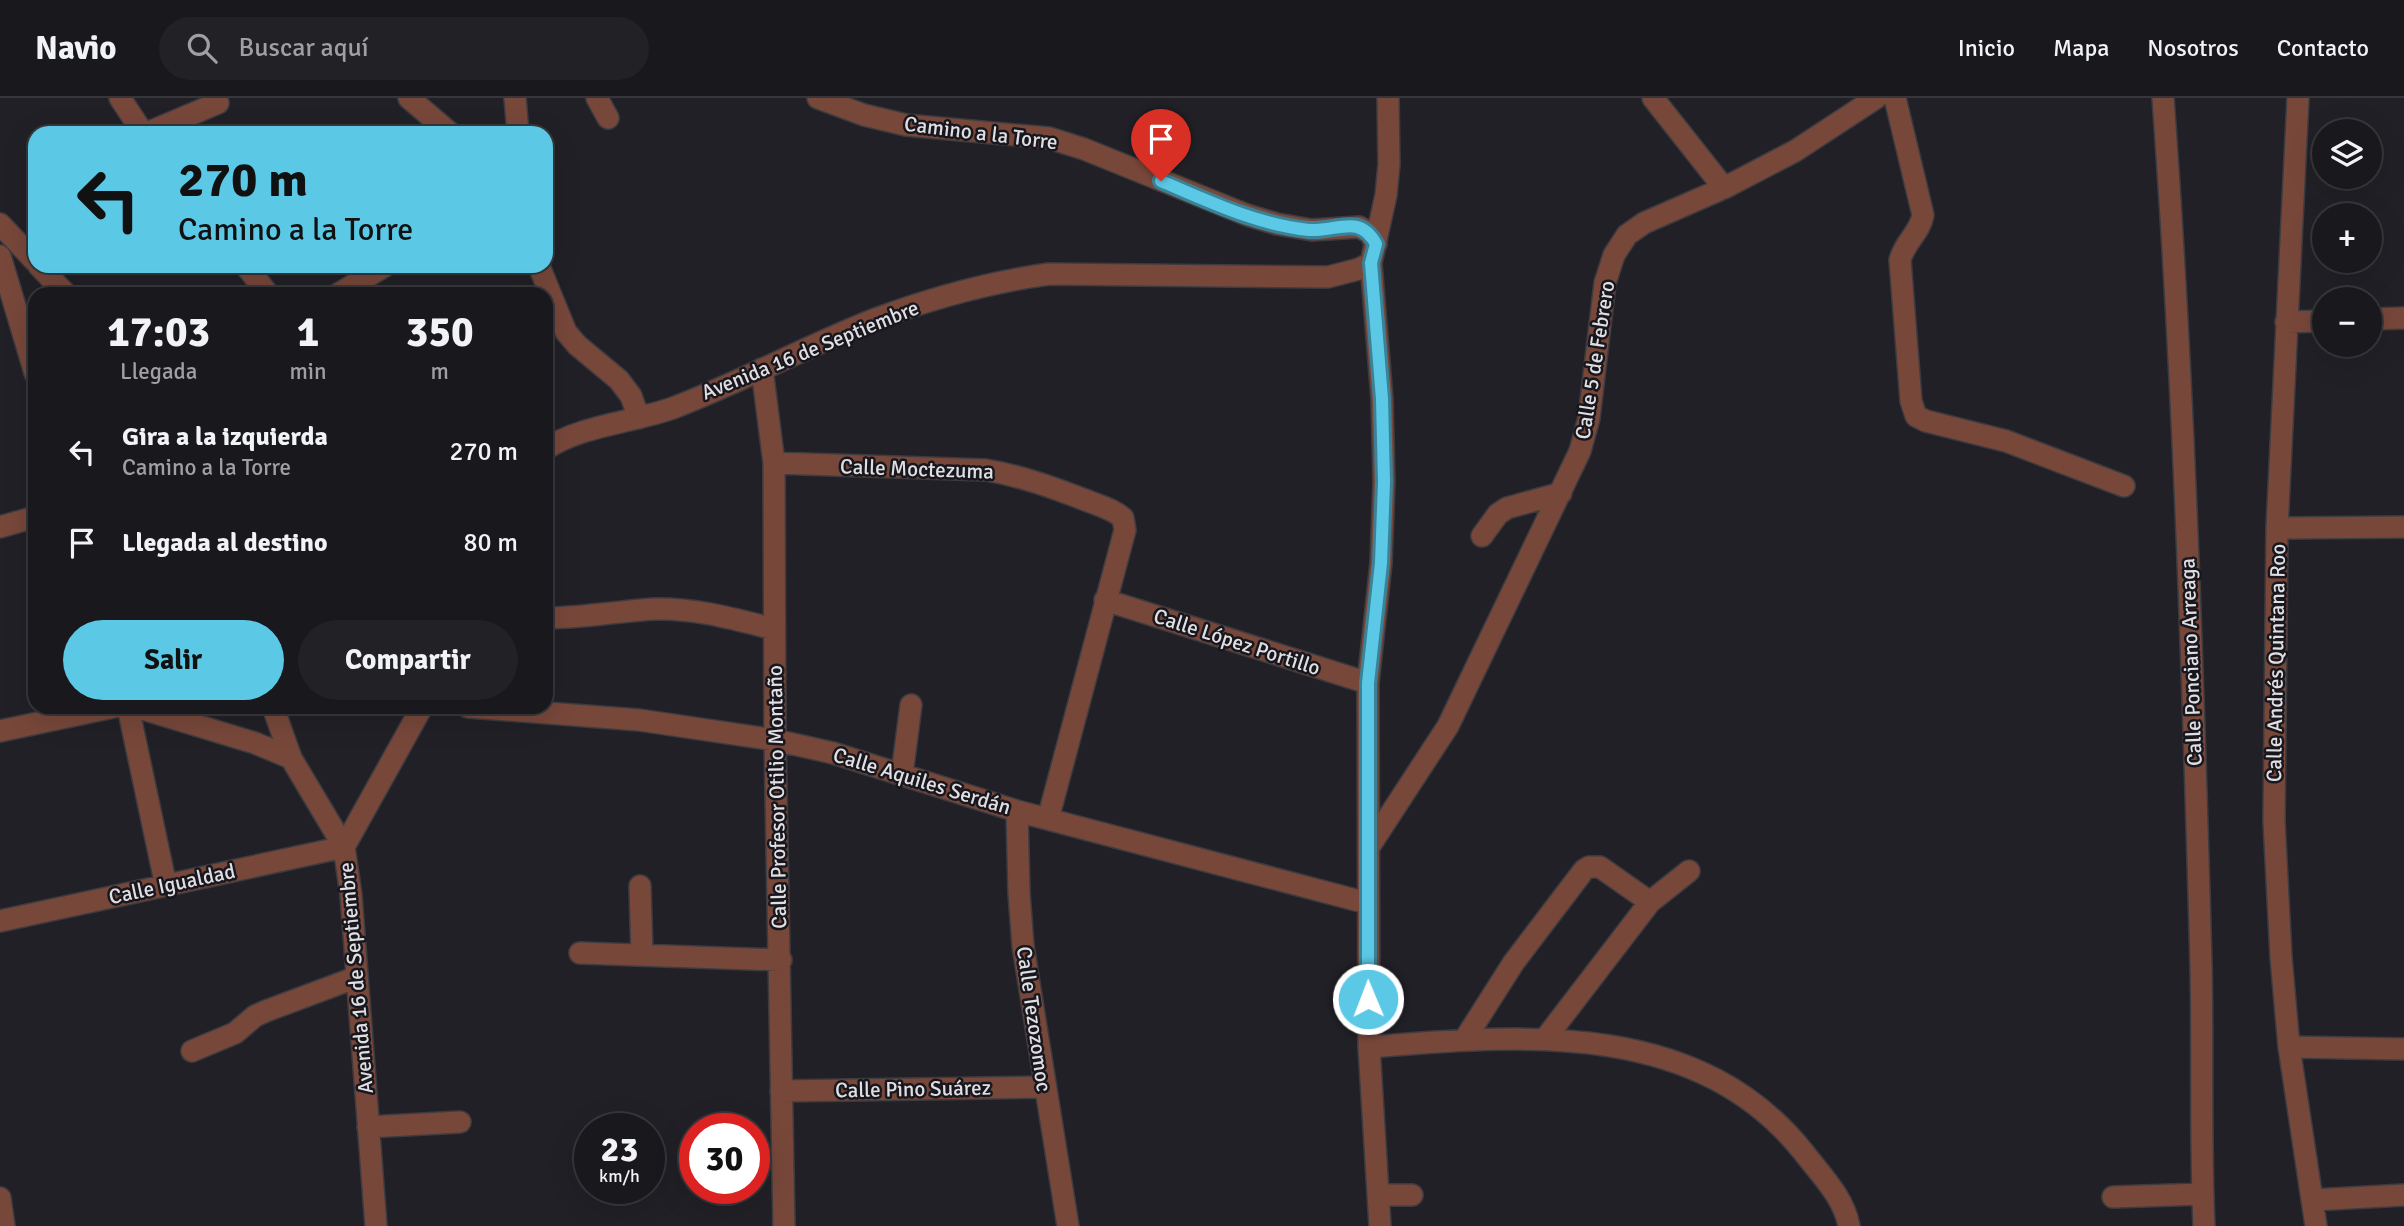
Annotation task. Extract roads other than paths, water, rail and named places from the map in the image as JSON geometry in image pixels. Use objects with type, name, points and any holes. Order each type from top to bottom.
[{"type":"street","points":[[120,98],[140,126]]},
{"type":"street","points":[[409,98],[442,126]]},
{"type":"street","points":[[597,98],[608,118]]},
{"type":"street","name":"Camino a la Torre","points":[[818,98],[864,115],[906,125],[1049,138],[1084,149],[1247,215],[1276,224],[1311,230],[1359,227],[1370,233],[1374,253]]},
{"type":"street","points":[[1380,1226],[1369,1047],[1368,683],[1381,563],[1384,482],[1374,253],[1390,164],[1388,98]]},
{"type":"street","points":[[1653,98],[1724,188]]},
{"type":"street","name":"Calle 5 de Febrero","points":[[1369,846],[1448,726],[1580,451],[1589,418],[1603,295],[1614,256],[1627,235],[1644,223],[1724,188],[1795,151],[1876,98]]},
{"type":"street","points":[[1895,98],[1923,215],[1916,233],[1904,246],[1900,260],[1911,401],[1916,416],[1926,421],[2006,441],[2124,486]]},
{"type":"street","name":"Calle Ponciano Arreaga","points":[[2163,98],[2194,742],[2201,969],[2204,1226]]},
{"type":"street","name":"Calle Andrés Quintana Roo","points":[[2298,98],[2277,528],[2274,821],[2289,1047],[2316,1226]]},
{"type":"street","points":[[517,99],[519,126]]},
{"type":"street","points":[[162,126],[218,103]]},
{"type":"street","points":[[0,224],[28,254]]},
{"type":"street","name":"Avenida 16 de Septiembre","points":[[553,445],[568,437],[672,408],[873,320],[923,303],[1013,279],[1049,274],[1328,277],[1359,269],[1374,253]]},
{"type":"street","points":[[0,256],[28,350]]},
{"type":"street","points":[[46,273],[59,287]]},
{"type":"street","points":[[252,273],[262,287]]},
{"type":"street","points":[[350,287],[373,273]]},
{"type":"street","points":[[553,300],[566,332],[619,380],[631,396],[639,418]]},
{"type":"street","points":[[2382,319],[2404,318]]},
{"type":"street","points":[[2286,322],[2312,321]]},
{"type":"street","name":"Calle Profesor Otilio Montaño","points":[[762,369],[774,463],[775,740],[784,1226]]},
{"type":"street","name":"Calle Moctezuma","points":[[774,463],[986,470],[1034,480],[1118,513],[1123,518],[1125,530],[1105,600]]},
{"type":"street","points":[[1482,536],[1498,514],[1507,508],[1561,493]]},
{"type":"street","points":[[0,527],[28,519]]},
{"type":"street","points":[[2277,528],[2404,527]]},
{"type":"street","points":[[1048,819],[1105,600]]},
{"type":"street","name":"Calle López Portillo","points":[[1105,600],[1368,683]]},
{"type":"street","points":[[553,617],[656,609],[678,610],[712,613],[774,629]]},
{"type":"street","points":[[902,774],[911,705]]},
{"type":"street","name":"Calle Aquiles Serdán","points":[[553,713],[639,720],[775,740],[833,753],[1017,811],[1367,903]]},
{"type":"street","points":[[0,731],[81,714]]},
{"type":"street","points":[[129,714],[166,886]]},
{"type":"street","points":[[159,714],[255,743],[291,758]]},
{"type":"street","points":[[275,714],[291,758],[344,847]]},
{"type":"street","name":"Avenida 16 de Septiembre","points":[[376,1226],[351,895],[344,847],[418,714]]},
{"type":"street","name":"Calle Tezozomoc","points":[[1017,811],[1023,946],[1068,1226]]},
{"type":"street","name":"Calle Igualdad","points":[[0,921],[344,847]]},
{"type":"street","points":[[1465,1039],[1514,961],[1578,874],[1589,867],[1600,867],[1650,902]]},
{"type":"street","points":[[1545,1039],[1650,902],[1689,872]]},
{"type":"street","points":[[640,887],[642,955]]},
{"type":"street","points":[[580,953],[781,960]]},
{"type":"street","points":[[192,1051],[235,1033],[255,1016],[266,1011],[357,977]]},
{"type":"street","points":[[1369,1047],[1465,1039],[1545,1039],[1662,1056],[1699,1071],[1738,1092],[1766,1112],[1793,1139],[1832,1189],[1848,1221]]},
{"type":"street","points":[[2289,1047],[2404,1048]]},
{"type":"street","name":"Calle Pino Suárez","points":[[781,1091],[1044,1087]]},
{"type":"street","points":[[368,1127],[460,1122]]},
{"type":"street","points":[[2113,1197],[2203,1194]]},
{"type":"street","points":[[1379,1195],[1412,1195]]},
{"type":"street","points":[[2313,1200],[2404,1195]]},
{"type":"street","points":[[0,1198],[4,1226]]}]
